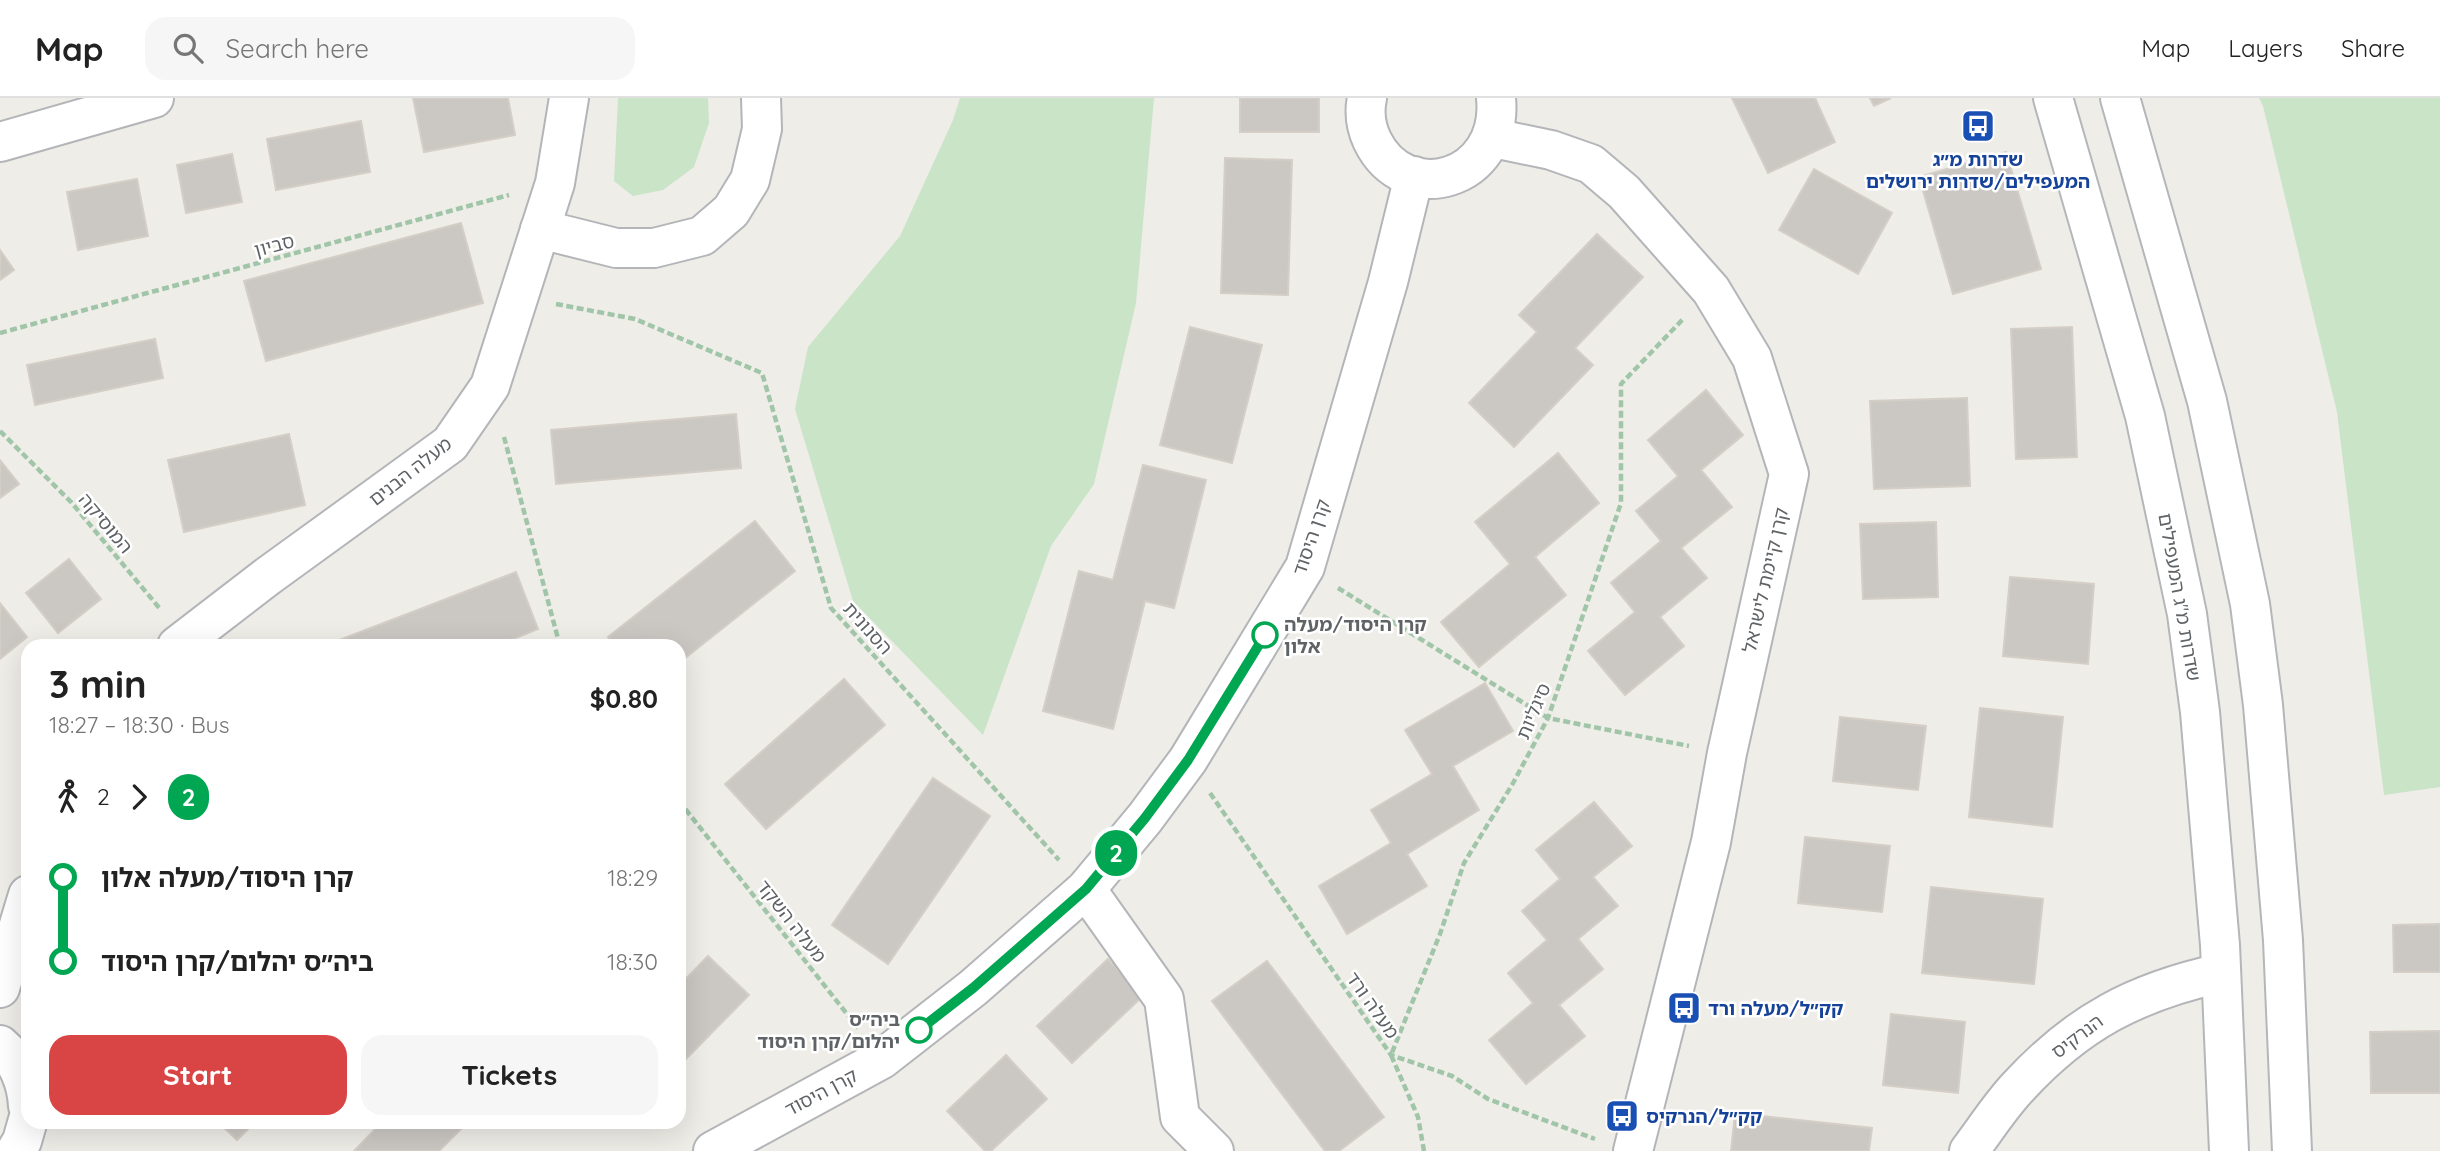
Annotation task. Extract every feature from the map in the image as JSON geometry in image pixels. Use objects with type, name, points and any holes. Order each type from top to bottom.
[{"type":"street","points":[[0,142],[154,98]]},
{"type":"street","name":"מעלה הבנים","points":[[185,639],[450,444],[490,386],[555,183],[569,98]]},
{"type":"street","points":[[540,229],[616,248],[654,248],[702,236],[731,211],[750,180],[762,129],[761,98]]},
{"type":"street","points":[[1367,98],[1367,129],[1377,150],[1394,167],[1415,176],[1433,179],[1452,175],[1484,154],[1493,138],[1498,116],[1496,98]]},
{"type":"street","name":"שדרות מ\"ג המעפילים","points":[[2053,98],[2145,416],[2188,614],[2204,762],[2221,973],[2229,1151]]},
{"type":"street","points":[[2120,98],[2207,401],[2250,604],[2263,705],[2283,940],[2292,1151]]},
{"type":"street","name":"קרן קיימת לישראל","points":[[1493,138],[1551,150],[1591,163],[1624,192],[1711,290],[1752,358],[1789,474],[1727,753],[1711,842],[1617,1146]]},
{"type":"street","name":"קרן היסוד","points":[[713,1151],[882,1059],[973,988],[1086,889],[1145,818],[1188,760],[1305,567],[1388,282],[1415,176]]},
{"type":"street","points":[[1086,889],[1164,999],[1180,1117],[1214,1151]]},
{"type":"street","points":[[0,988],[21,918]]},
{"type":"street","name":"הנרקיס","points":[[1969,1151],[2017,1088],[2069,1038],[2119,1006],[2179,982],[2221,973]]},
{"type":"street","points":[[0,1045],[21,1073]]},
{"type":"path","name":"סביון","points":[[0,333],[555,183]]},
{"type":"path","name":"סיגליות","points":[[1391,1055],[1440,934],[1464,863],[1513,785],[1548,718],[1621,503],[1621,384],[1711,290]]},
{"type":"path","name":"הסנונית","points":[[517,298],[635,319],[762,373],[831,608],[1086,889]]},
{"type":"path","points":[[490,386],[558,639]]},
{"type":"path","name":"המוסיקה","points":[[0,431],[71,502],[179,639]]},
{"type":"path","points":[[1305,567],[1548,718],[1727,753]]},
{"type":"path","name":"מעלה ורד","points":[[1188,760],[1391,1055],[1452,1076],[1488,1099],[1617,1146]]},
{"type":"path","name":"מעלה השקד","points":[[686,810],[882,1059]]},
{"type":"path","points":[[1391,1055],[1418,1117],[1424,1151]]},
{"type":"green space","points":[[618,98],[708,98],[709,123],[694,167],[663,190],[633,196],[614,181]]},
{"type":"green space","points":[[960,98],[1154,98],[1136,303],[1094,484],[1051,546],[983,735],[853,601],[795,409],[808,347],[900,236],[953,120]]},
{"type":"green space","points":[[2259,98],[2440,98],[2440,787],[2384,795],[2337,412]]},
{"type":"building","points":[[413,98],[508,98],[515,135],[424,152]]},
{"type":"building","points":[[1240,98],[1319,98],[1319,132],[1240,132]]},
{"type":"building","points":[[1732,98],[1815,98],[1835,142],[1768,173]]},
{"type":"building","points":[[1870,98],[1891,98],[1874,106]]},
{"type":"building","points":[[361,121],[370,172],[276,190],[267,139]]},
{"type":"building","points":[[2006,152],[2041,269],[1953,294],[1919,177]]},
{"type":"building","points":[[232,154],[242,202],[186,213],[177,165]]},
{"type":"building","points":[[1225,158],[1292,160],[1288,295],[1221,293]]},
{"type":"building","points":[[1814,169],[1892,213],[1858,274],[1779,230]]},
{"type":"building","points":[[137,179],[148,236],[78,250],[67,192]]},
{"type":"building","points":[[461,223],[483,303],[266,361],[244,281]]},
{"type":"building","points":[[1597,234],[1643,277],[1575,348],[1593,365],[1514,447],[1469,403],[1537,332],[1519,315]]},
{"type":"building","points":[[0,250],[14,270],[0,280]]},
{"type":"building","points":[[1190,327],[1262,345],[1232,463],[1160,445]]},
{"type":"building","points":[[2072,327],[2077,457],[2016,459],[2011,329]]},
{"type":"building","points":[[155,339],[163,378],[35,405],[27,365]]},
{"type":"building","points":[[1706,390],[1743,435],[1701,470],[1732,507],[1681,548],[1707,578],[1660,617],[1684,646],[1625,695],[1588,651],[1635,612],[1611,583],[1661,541],[1636,511],[1678,476],[1648,440]]},
{"type":"building","points":[[1967,398],[1970,486],[1874,489],[1870,401]]},
{"type":"building","points":[[736,414],[741,468],[556,484],[551,430]]},
{"type":"building","points":[[289,434],[305,505],[184,532],[168,460]]},
{"type":"building","points":[[1558,453],[1599,503],[1535,557],[1566,595],[1479,667],[1441,622],[1510,564],[1475,522]]},
{"type":"building","points":[[0,460],[19,484],[0,498]]},
{"type":"building","points":[[1143,465],[1206,480],[1174,608],[1145,601],[1113,729],[1043,711],[1079,571],[1113,580]]},
{"type":"building","points":[[755,521],[795,571],[686,657],[686,639],[608,637]]},
{"type":"building","points":[[1936,522],[1938,597],[1863,599],[1860,524]]},
{"type":"building","points":[[69,559],[101,599],[58,633],[26,593]]},
{"type":"building","points":[[516,572],[538,629],[513,639],[342,639]]},
{"type":"building","points":[[2010,577],[2094,584],[2088,664],[2003,656]]},
{"type":"building","points":[[0,603],[27,637],[21,639],[0,659]]},
{"type":"building","points":[[844,679],[885,725],[766,829],[725,784]]},
{"type":"building","points":[[1485,683],[1513,731],[1453,766],[1479,810],[1407,854],[1427,886],[1347,934],[1319,886],[1391,843],[1371,810],[1432,774],[1405,730]]},
{"type":"building","points":[[1980,708],[2063,717],[2052,827],[1969,817]]},
{"type":"building","points":[[1840,717],[1926,726],[1918,790],[1833,781]]},
{"type":"building","points":[[933,778],[990,816],[888,964],[832,925]]},
{"type":"building","points":[[1594,802],[1632,846],[1593,877],[1618,906],[1578,939],[1603,969],[1559,1005],[1585,1036],[1526,1084],[1489,1040],[1533,1003],[1508,973],[1547,940],[1522,911],[1560,879],[1536,850]]},
{"type":"building","points":[[1805,837],[1890,846],[1882,912],[1798,903]]},
{"type":"building","points":[[1931,887],[2043,899],[2034,984],[1922,973]]},
{"type":"building","points":[[2440,924],[2440,972],[2394,972],[2393,925]]},
{"type":"building","points":[[708,956],[749,995],[686,1059],[686,979]]},
{"type":"building","points":[[1108,959],[1143,996],[1072,1063],[1037,1026]]},
{"type":"building","points":[[1267,961],[1384,1117],[1339,1151],[1325,1151],[1212,1001]]},
{"type":"building","points":[[1891,1014],[1965,1022],[1958,1093],[1883,1085]]},
{"type":"building","points":[[2440,1031],[2440,1093],[2371,1093],[2370,1032]]},
{"type":"building","points":[[1006,1055],[1047,1099],[991,1151],[985,1151],[947,1111]]},
{"type":"building","points":[[1735,1113],[1872,1128],[1869,1151],[1731,1151]]},
{"type":"building","points":[[225,1129],[248,1129],[237,1140]]},
{"type":"building","points":[[375,1129],[461,1129],[439,1151],[354,1151]]},
{"type":"bus line","name":"2","points":[[919,1030],[973,988],[1086,889],[1145,818],[1188,760],[1265,635]]},
{"type":"place","name":"שדרות מ״ג המעפילים/שדרות ירושלים","points":[[1978,126]]},
{"type":"place","name":"קרן היסוד/מעלה אלון","points":[[1265,635]]},
{"type":"place","name":"קק״ל/מעלה ורד","points":[[1684,1008]]},
{"type":"place","name":"ביה״ס יהלום/קרן היסוד","points":[[919,1030]]},
{"type":"place","name":"קק״ל/הנרקיס","points":[[1622,1116]]}]
